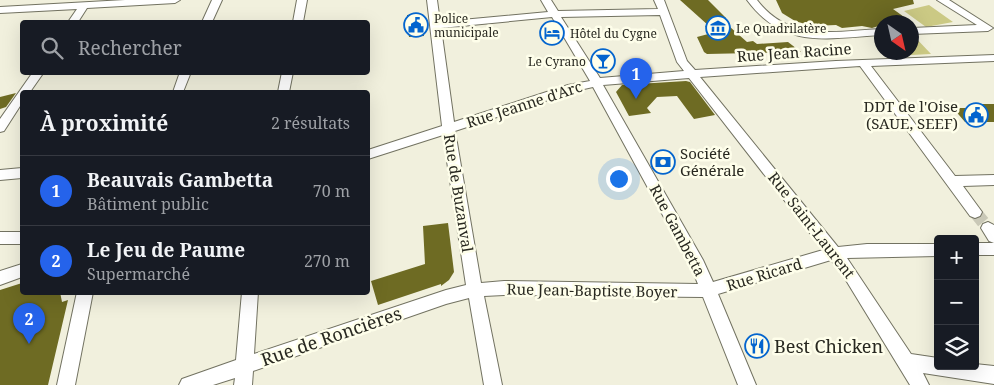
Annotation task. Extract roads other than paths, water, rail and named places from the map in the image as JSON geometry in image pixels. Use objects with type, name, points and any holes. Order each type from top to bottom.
[{"type":"street","points":[[2,11],[175,0]]},
{"type":"street","points":[[208,20],[217,0]]},
{"type":"street","points":[[298,20],[302,0]]},
{"type":"street","name":"Rue de Buzanval","points":[[432,0],[448,128],[493,385]]},
{"type":"street","name":"Rue Gambetta","points":[[546,0],[596,82],[698,265],[747,385]]},
{"type":"street","name":"Rue Saint-Laurent","points":[[659,0],[678,56],[856,281],[920,385]]},
{"type":"street","points":[[752,0],[768,20],[800,34],[874,32]]},
{"type":"street","points":[[944,1],[991,28]]},
{"type":"street","points":[[73,20],[84,5]]},
{"type":"street","points":[[436,25],[554,14],[663,12]]},
{"type":"street","points":[[919,31],[991,28]]},
{"type":"street","name":"Rue Jean Racine","points":[[596,82],[863,63],[994,58]]},
{"type":"street","points":[[863,63],[975,212]]},
{"type":"street","points":[[27,90],[36,75]]},
{"type":"street","points":[[179,90],[185,75]]},
{"type":"street","points":[[284,90],[287,75]]},
{"type":"street","name":"Rue Jeanne d'Arc","points":[[370,154],[596,82]]},
{"type":"street","points":[[0,128],[20,100]]},
{"type":"street","points":[[0,175],[20,173]]},
{"type":"street","points":[[952,181],[994,180]]},
{"type":"street","points":[[0,238],[20,238]]},
{"type":"street","points":[[979,249],[994,249]]},
{"type":"street","name":"Rue Ricard","points":[[709,290],[836,254],[934,250]]},
{"type":"street","points":[[0,270],[20,264]]},
{"type":"street","points":[[0,278],[20,272]]},
{"type":"street","name":"Rue Jean-Baptiste Boyer","points":[[475,290],[504,288],[687,292],[709,290]]},
{"type":"street","name":"Rue de Roncières","points":[[188,385],[446,297],[475,290]]},
{"type":"street","points":[[66,385],[84,295]]},
{"type":"street","points":[[242,385],[250,295]]},
{"type":"street","points":[[906,362],[994,375]]},
{"type":"tunnel","points":[[975,212],[988,228]]},
{"type":"place","name":"Police municipale","points":[[416,25]]},
{"type":"place","name":"Le Quadrilatère","points":[[718,28]]},
{"type":"place","name":"Hôtel du Cygne","points":[[552,33]]},
{"type":"place","name":"Le Cyrano","points":[[603,61]]},
{"type":"place","name":"Beauvais Gambetta","points":[[636,99]]},
{"type":"place","name":"DDT de l'Oise (SAUE, SEEF)","points":[[976,115]]},
{"type":"place","name":"Société Générale","points":[[663,162]]},
{"type":"place","name":"Le Jeu de Paume","points":[[29,344]]},
{"type":"place","name":"Best Chicken","points":[[757,346]]}]
